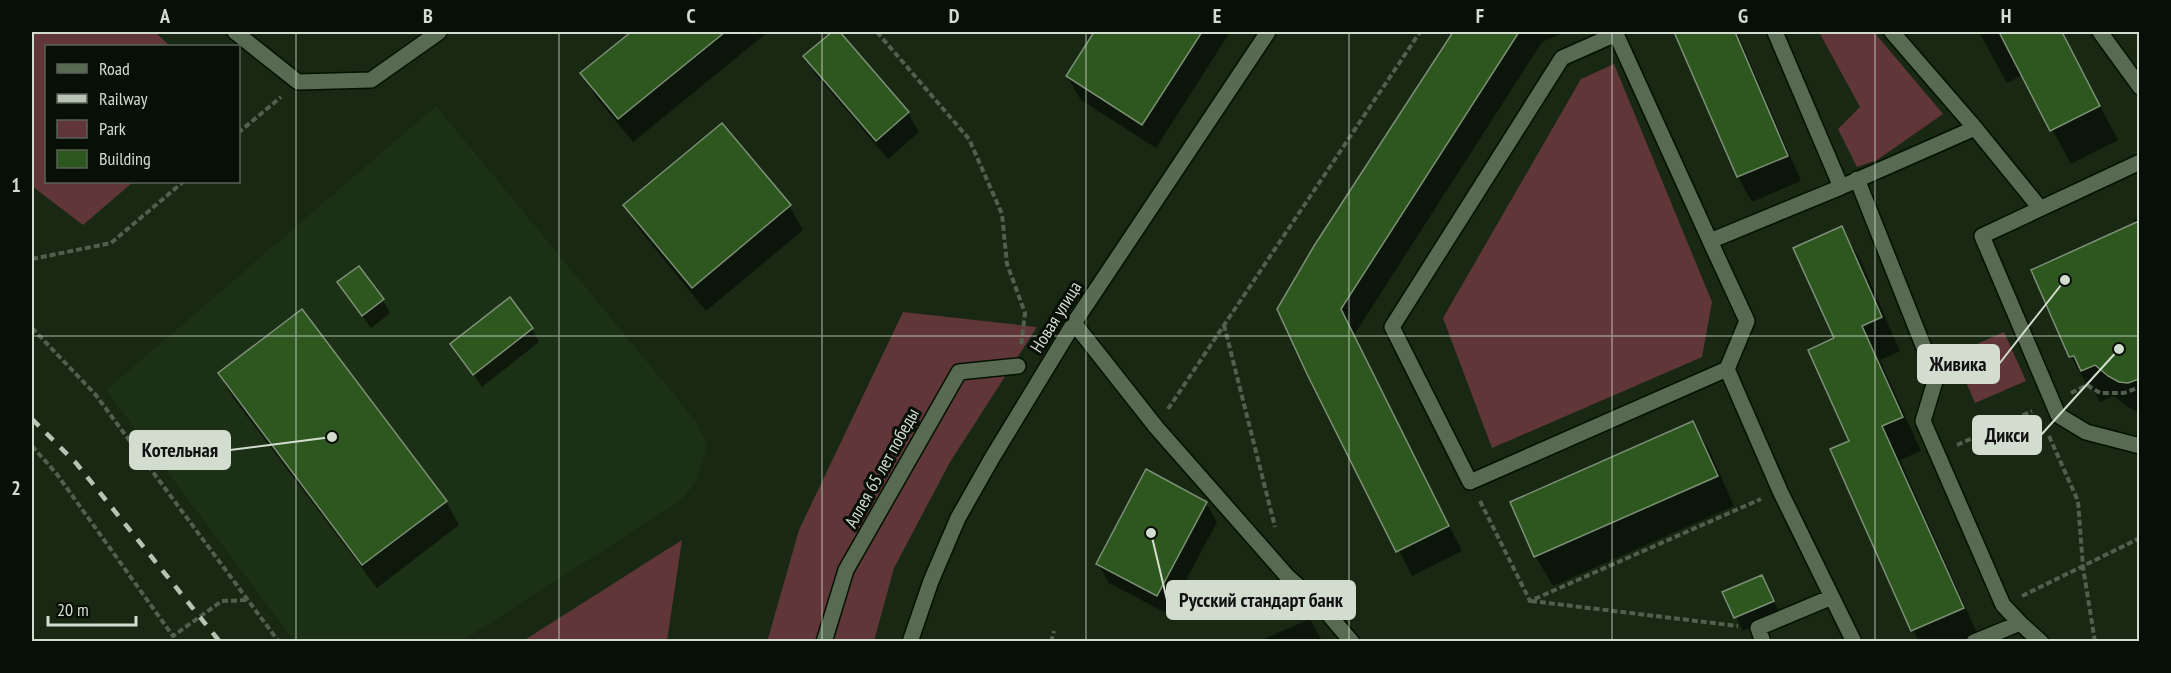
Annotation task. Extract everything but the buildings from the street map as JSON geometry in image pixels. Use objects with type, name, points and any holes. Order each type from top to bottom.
[{"type":"street","points":[[235,32],[298,82],[371,80],[436,35]]},
{"type":"street","name":"Новая улица","points":[[910,642],[928,590],[958,518],[992,458],[1074,323],[1268,32]]},
{"type":"street","points":[[1774,32],[1841,187]]},
{"type":"street","points":[[1892,32],[2040,208]]},
{"type":"street","points":[[2100,32],[2139,87]]},
{"type":"street","points":[[1616,34],[1747,321],[1727,369],[1470,482],[1392,327],[1562,58],[1616,34]]},
{"type":"street","points":[[1710,241],[1975,128]]},
{"type":"street","points":[[2139,162],[1982,236],[2058,416],[2086,432],[2139,446]]},
{"type":"street","points":[[1857,179],[1936,378],[1923,421],[2003,605],[2041,642]]},
{"type":"street","points":[[1074,323],[1156,427],[1287,576],[1323,608],[1352,642]]},
{"type":"street","name":"Аллея 65 лет победы","points":[[824,642],[846,570],[958,372],[1018,366]]},
{"type":"street","points":[[1727,369],[1780,491],[1854,642]]},
{"type":"street","points":[[1761,635],[1832,597]]},
{"type":"street","points":[[1974,642],[2020,623]]},
{"type":"path","points":[[877,32],[969,139],[1002,214],[1007,264],[1025,313],[1018,366]]},
{"type":"path","points":[[1156,427],[1420,32]]},
{"type":"path","points":[[240,131],[298,82]]},
{"type":"path","points":[[32,259],[111,243],[182,183]]},
{"type":"path","points":[[1224,324],[1276,530]]},
{"type":"path","points":[[32,328],[95,394],[279,642]]},
{"type":"path","points":[[1937,454],[2087,386],[2100,393],[2124,393],[2139,387]]},
{"type":"path","points":[[2046,429],[2078,501],[2083,567],[2095,642]]},
{"type":"path","points":[[32,446],[56,473],[173,636],[222,601],[248,600]]},
{"type":"path","points":[[1470,482],[1530,601]]},
{"type":"path","points":[[1530,601],[1780,491]]},
{"type":"path","points":[[2003,605],[2139,538]]},
{"type":"path","points":[[1530,601],[1761,635]]},
{"type":"path","points":[[1051,642],[1054,631]]},
{"type":"shaded area","points":[[436,106],[677,398],[698,425],[707,445],[696,481],[682,500],[462,641],[294,641],[106,390]]},
{"type":"green space","points":[[32,32],[155,32],[169,45],[45,45],[45,183],[132,183],[83,225],[32,186]]},
{"type":"green space","points":[[1819,32],[1874,32],[1943,114],[1877,160],[1857,167],[1838,129],[1860,107]]},
{"type":"green space","points":[[1614,64],[1712,302],[1702,357],[1492,448],[1443,318],[1581,79]]},
{"type":"green space","points":[[903,312],[1037,327],[950,462],[894,568],[874,641],[767,642],[799,530]]},
{"type":"green space","points":[[2004,332],[2026,381],[1975,403],[1954,354]]},
{"type":"green space","points":[[682,540],[667,641],[523,641]]},
{"type":"railway","points":[[32,419],[76,463],[220,642]]},
{"type":"place","name":"Живика","points":[[2065,280]]},
{"type":"place","name":"Дикси","points":[[2119,349]]},
{"type":"place","name":"Котельная","points":[[332,437]]},
{"type":"place","name":"Русский стандарт банк","points":[[1151,533]]}]
